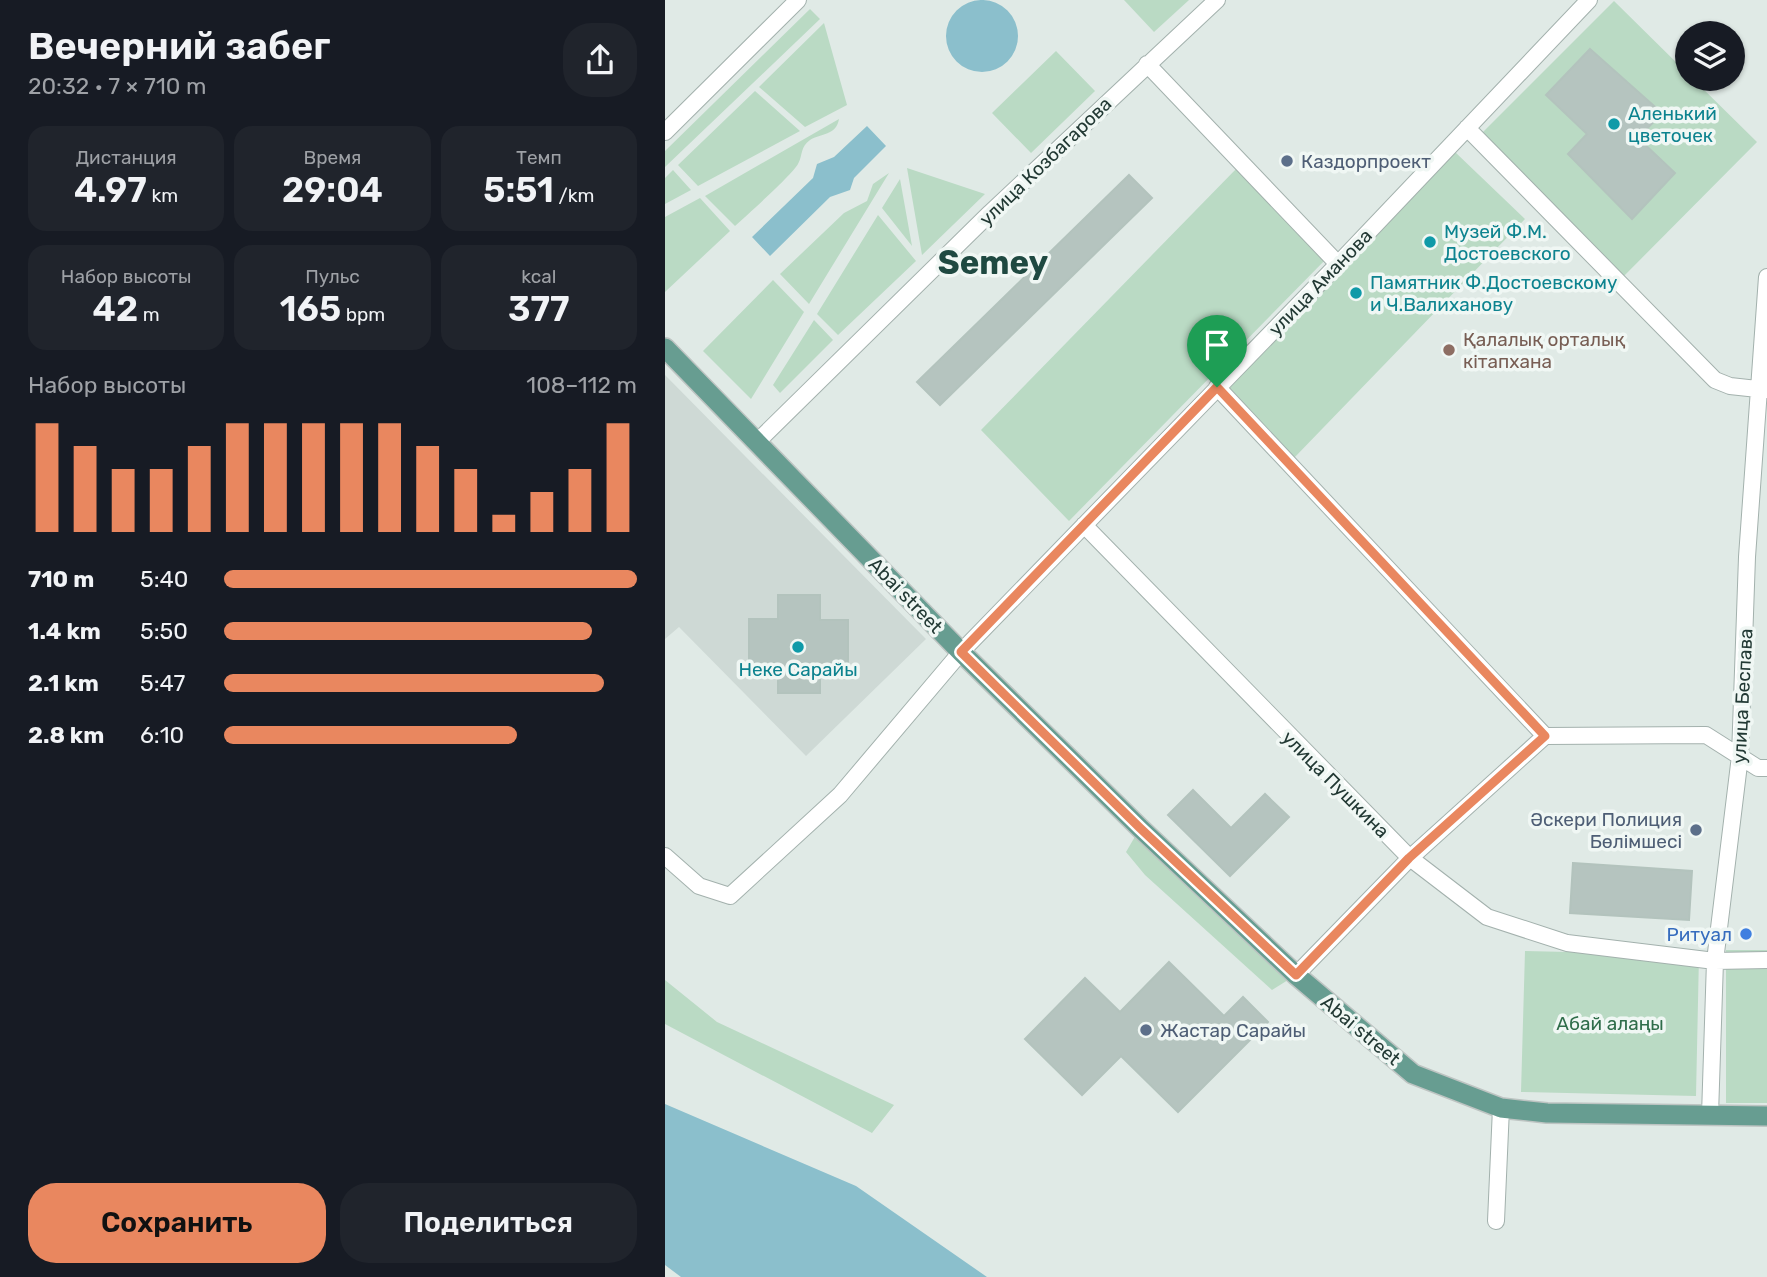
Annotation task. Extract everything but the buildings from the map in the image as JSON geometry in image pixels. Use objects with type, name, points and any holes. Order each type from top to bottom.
[{"type":"main road","name":"Abai street","points":[[665,348],[961,652],[1140,828],[1296,975],[1413,1074],[1501,1108],[1547,1113],[1767,1115]]},
{"type":"street","points":[[665,132],[798,0]]},
{"type":"street","name":"улица Козбагарова","points":[[757,442],[1147,64],[1217,0]]},
{"type":"street","name":"улица Аманова","points":[[665,856],[699,886],[730,896],[840,794],[961,652],[1338,264],[1589,0]]},
{"type":"street","points":[[1147,64],[1338,264]]},
{"type":"street","points":[[1467,128],[1715,380],[1730,386],[1763,390]]},
{"type":"street","name":"улица Беспава","points":[[1710,1115],[1715,961],[1740,755],[1750,535],[1763,390],[1767,277]]},
{"type":"street","points":[[1217,387],[1402,587],[1545,736]]},
{"type":"street","name":"улица Пушкина","points":[[1084,524],[1409,858],[1487,917],[1567,943],[1715,961],[1767,960]]},
{"type":"street","points":[[1750,535],[1767,536]]},
{"type":"street","points":[[1296,975],[1409,858],[1545,736],[1706,734],[1758,768],[1767,768]]},
{"type":"street","points":[[1496,1221],[1501,1108]]},
{"type":"shaded area","points":[[665,375],[926,639],[806,756],[679,627],[665,639]]},
{"type":"green space","points":[[1124,0],[1189,0],[1154,32]]},
{"type":"green space","points":[[1614,1],[1675,61],[1675,91],[1705,91],[1757,142],[1622,278],[1479,136]]},
{"type":"green space","points":[[810,9],[820,19],[665,167],[665,151]]},
{"type":"green space","points":[[824,23],[847,105],[805,127],[759,87]]},
{"type":"green space","points":[[1056,51],[1095,91],[1031,153],[992,113]]},
{"type":"green space","points":[[755,91],[800,131],[698,186],[678,165]]},
{"type":"green space","points":[[839,119],[831,131],[807,143],[794,169],[735,226],[705,196]]},
{"type":"green space","points":[[1455,152],[1525,219],[1294,458],[1225,391]]},
{"type":"green space","points":[[907,168],[985,194],[922,255]]},
{"type":"green space","points":[[1237,168],[1328,257],[1069,521],[981,430]]},
{"type":"green space","points":[[673,170],[691,190],[665,204],[665,178]]},
{"type":"green space","points":[[889,173],[809,304],[780,274],[844,213],[867,201],[873,184]]},
{"type":"green space","points":[[900,179],[912,246],[882,208]]},
{"type":"green space","points":[[700,198],[730,231],[665,292],[665,217]]},
{"type":"green space","points":[[878,215],[916,261],[838,335],[817,314]]},
{"type":"green space","points":[[773,280],[804,312],[751,399],[703,351]]},
{"type":"green space","points":[[814,320],[833,340],[780,393],[773,385]]},
{"type":"green space","points":[[1140,828],[1296,975],[1272,990],[1145,875],[1126,852]]},
{"type":"green space","points":[[1726,950],[1767,950],[1767,1103],[1726,1103]]},
{"type":"green space","name":"Абай алаңы","points":[[1525,951],[1699,955],[1696,1096],[1521,1092]]},
{"type":"green space","points":[[665,980],[717,1022],[894,1105],[872,1133],[665,1024]]},
{"type":"water","points":[[982,0],[1002,6],[1012,16],[1018,36],[1012,56],[1002,66],[982,72],[962,66],[952,56],[946,36],[952,16],[962,6]]},
{"type":"water","points":[[867,126],[886,146],[854,178],[850,190],[830,197],[770,256],[752,237],[813,178],[817,164],[834,157]]},
{"type":"water","points":[[665,1104],[856,1186],[987,1277],[681,1277],[665,1265]]},
{"type":"place","name":"Аленький цветочек","points":[[1614,124]]},
{"type":"place","name":"Каздорпроект","points":[[1287,161]]},
{"type":"place","name":"Музей Ф.М. Достоевского","points":[[1430,242]]},
{"type":"place","name":"Памятник Ф.Достоевскому и Ч.Валиханову","points":[[1356,293]]},
{"type":"place","name":"Қалалық орталық кітапхана","points":[[1449,350]]},
{"type":"place","name":"Неке Сарайы","points":[[798,647]]},
{"type":"place","name":"Әскери Полиция Бөлімшесі","points":[[1696,830]]},
{"type":"place","name":"Ритуал","points":[[1746,934]]},
{"type":"place","name":"Жастар Сарайы","points":[[1146,1030]]},
{"type":"district","name":"Semey","points":[[993,262]]},
{"type":"route","points":[[1217,387],[1402,587],[1545,736],[1409,858],[1296,975],[1140,828],[961,652],[1217,387]]}]
